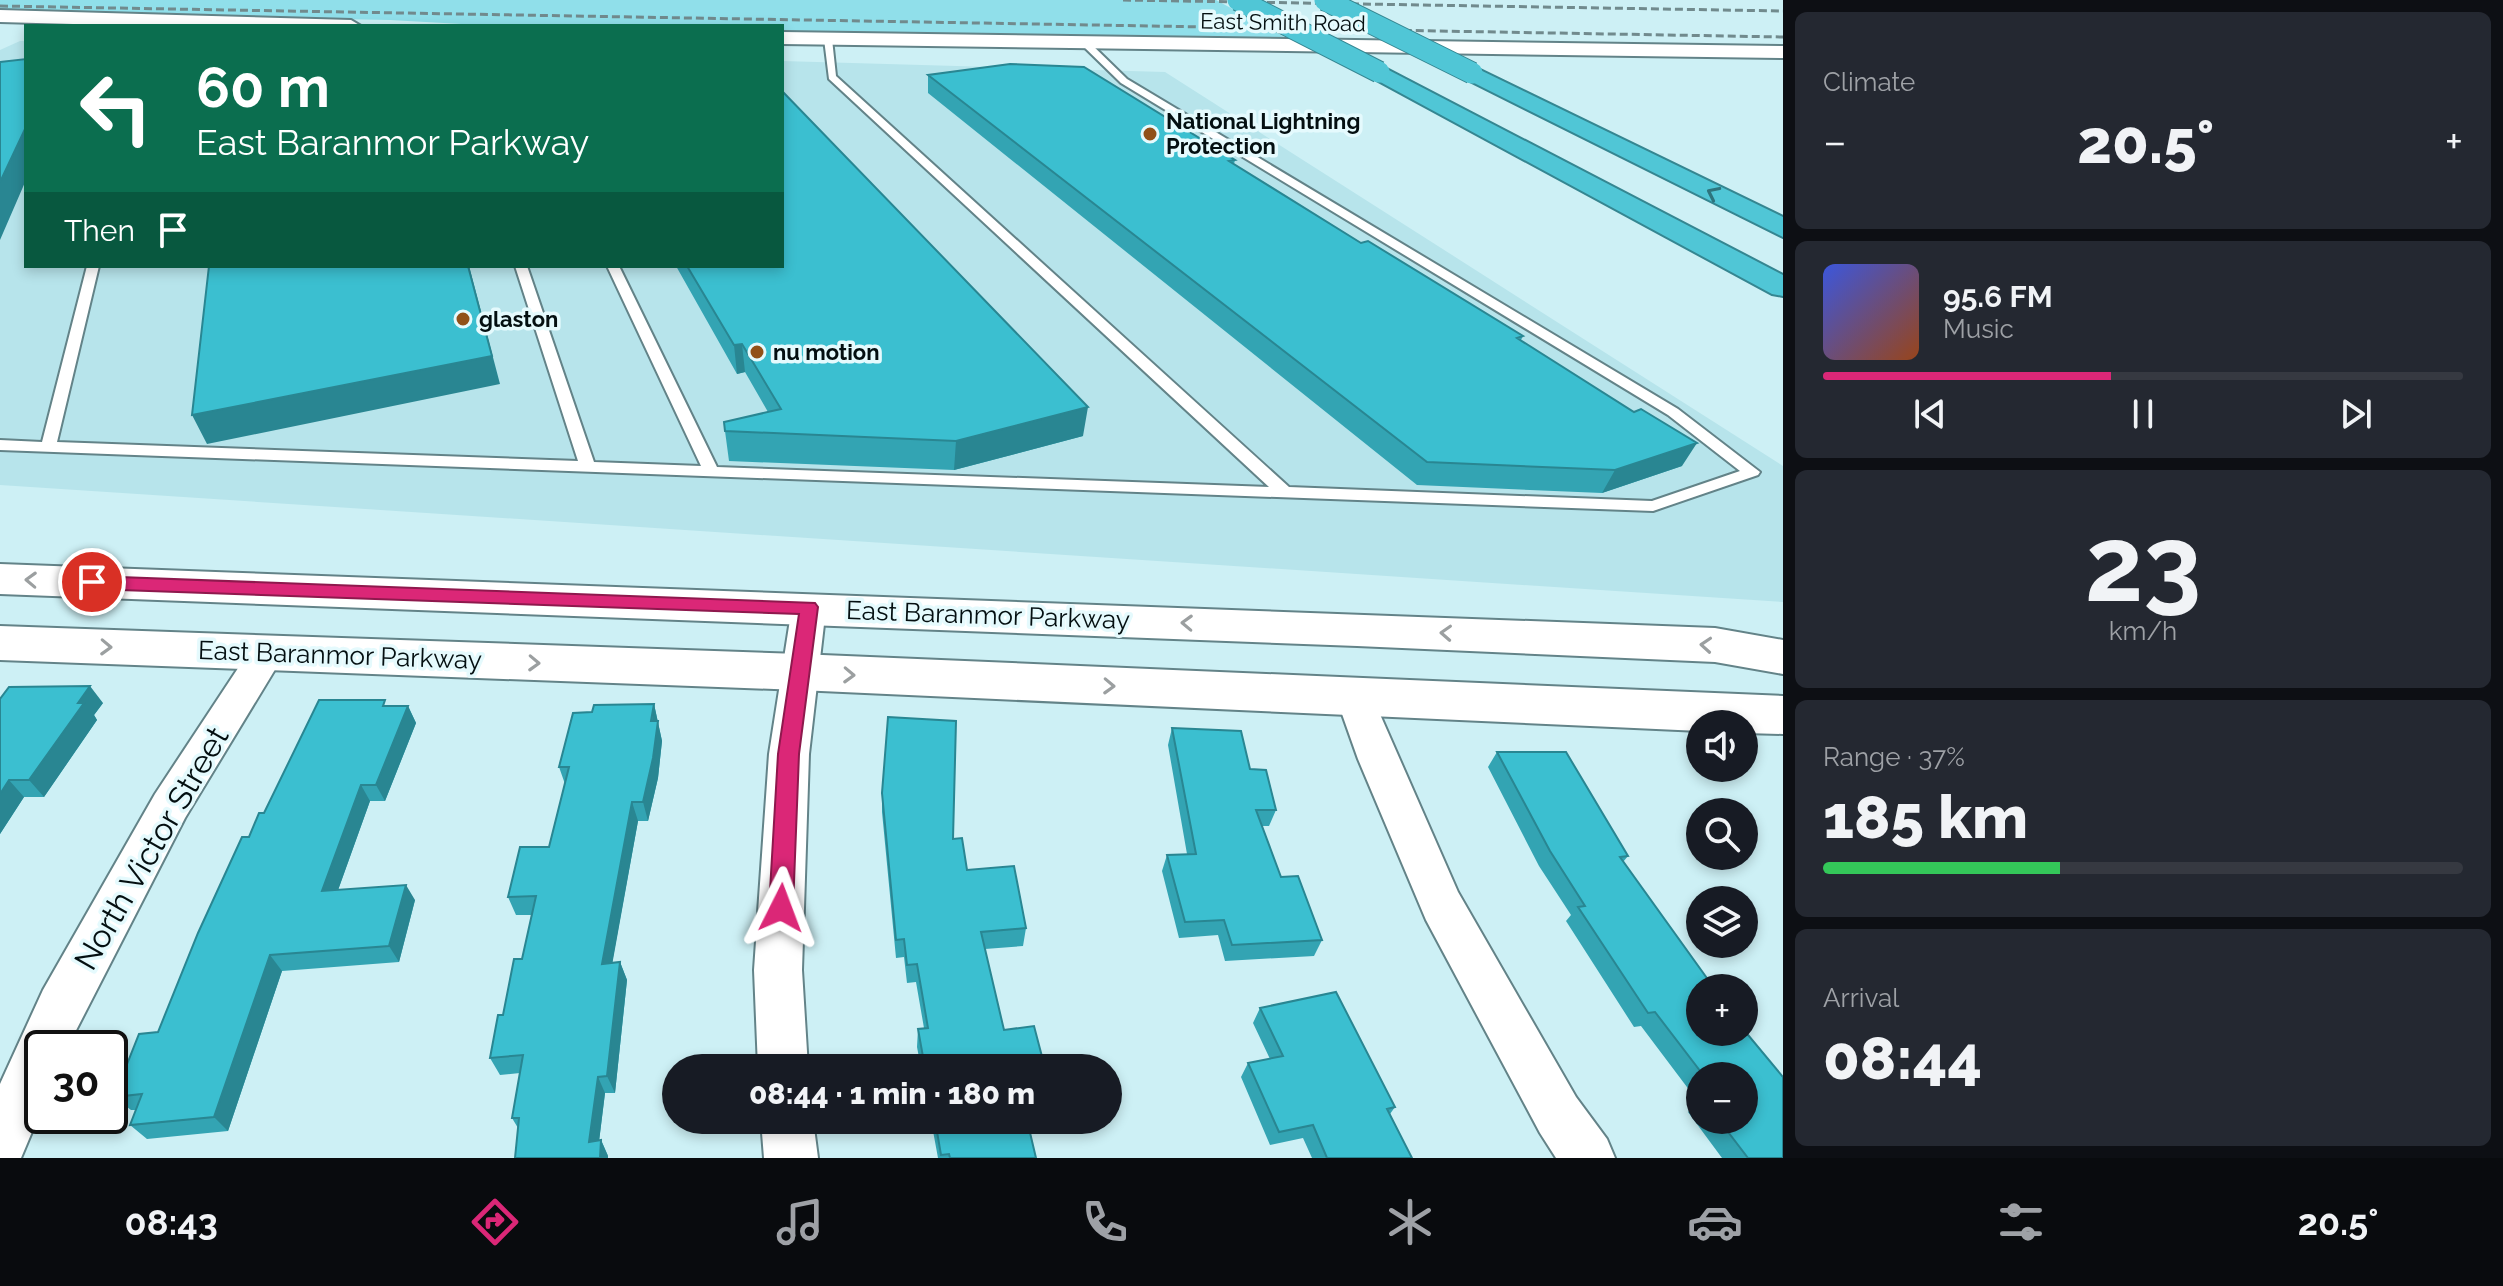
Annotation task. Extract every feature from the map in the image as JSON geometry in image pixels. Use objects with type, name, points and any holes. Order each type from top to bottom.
[{"type":"highway","points":[[1238,0],[1783,287]]},
{"type":"highway","points":[[1268,0],[1408,73],[1783,279]]},
{"type":"highway","points":[[1325,0],[1783,228]]},
{"type":"street","points":[[0,16],[250,24]]},
{"type":"street","name":"East Smith Road","points":[[784,38],[1783,52]]},
{"type":"street","name":"East Baranmor Parkway","points":[[0,579],[809,607],[1700,644],[1783,657]]},
{"type":"street","points":[[782,1054],[778,970],[789,754],[809,607]]},
{"type":"street","name":"East Baranmor Parkway","points":[[0,643],[799,672],[1783,715]]},
{"type":"street","name":"North Victor Street","points":[[50,1030],[170,806],[267,653]]},
{"type":"street","points":[[1355,697],[1378,759],[1442,906],[1558,1115],[1588,1158]]},
{"type":"street","name":"North Victor Street","points":[[0,1144],[24,1089]]},
{"type":"street","points":[[788,1134],[791,1158]]},
{"type":"lane","points":[[828,39],[832,77],[1284,492]]},
{"type":"lane","points":[[0,445],[1653,506],[1752,472],[1673,412],[1124,81],[1085,43]]},
{"type":"lane","points":[[48,447],[93,268]]},
{"type":"lane","points":[[522,268],[588,467]]},
{"type":"lane","points":[[614,268],[711,471]]},
{"type":"shaded area","points":[[0,0],[1216,0],[1292,41],[784,33],[784,24],[461,24],[0,13]]},
{"type":"shaded area","points":[[24,41],[24,268],[784,268],[784,61],[1165,72],[1783,466],[1783,602],[0,485],[0,50]]},
{"type":"building","points":[[24,59],[24,131],[0,182],[0,62]]},
{"type":"building","points":[[1010,64],[1084,67],[1235,160],[1229,161],[1361,243],[1368,241],[1523,336],[1517,338],[1634,412],[1641,409],[1697,443],[1615,470],[1427,462],[928,75]]},
{"type":"building","points":[[784,93],[1088,407],[956,441],[725,431],[724,422],[781,409],[742,344],[734,345],[688,268],[784,268]]},
{"type":"building","points":[[209,268],[469,268],[492,356],[192,415]]},
{"type":"building","points":[[90,686],[78,703],[84,703],[29,780],[9,780],[0,794],[0,699],[9,687]]},
{"type":"building","points":[[319,700],[385,700],[383,706],[408,706],[376,785],[361,785],[322,891],[406,885],[389,946],[270,955],[214,1117],[130,1125],[142,1094],[128,1096],[128,1062],[139,1034],[158,1032],[198,933],[242,837],[249,837],[259,813],[264,813]]},
{"type":"building","points":[[654,704],[651,721],[658,721],[653,758],[643,802],[632,802],[602,964],[620,962],[607,1076],[598,1077],[589,1142],[601,1140],[600,1158],[515,1158],[519,1118],[512,1118],[523,1055],[490,1058],[498,1015],[503,1015],[514,959],[522,959],[536,896],[508,897],[520,847],[549,847],[569,767],[559,767],[573,713],[592,712],[594,705]]},
{"type":"building","points":[[888,717],[956,721],[953,839],[962,838],[967,870],[1014,866],[1026,928],[981,932],[1004,1030],[1034,1026],[1041,1054],[922,1054],[918,1029],[928,1028],[917,964],[907,965],[904,939],[896,940],[882,793]]},
{"type":"building","points":[[1172,728],[1241,731],[1250,769],[1266,770],[1276,810],[1256,810],[1281,877],[1298,876],[1322,940],[1232,945],[1224,920],[1185,922],[1167,855],[1196,854]]},
{"type":"building","points":[[1497,752],[1566,752],[1628,856],[1620,857],[1686,949],[1686,958],[1692,958],[1704,974],[1686,974],[1686,1046],[1757,1046],[1783,1077],[1783,1158],[1748,1158],[1730,1134],[1758,1134],[1758,1062],[1693,1062],[1655,1012],[1648,1013],[1578,907],[1585,906],[1550,851]]},
{"type":"building","points":[[1336,992],[1395,1107],[1387,1109],[1412,1158],[1327,1158],[1313,1125],[1279,1132],[1248,1063],[1283,1056],[1260,1008]]},
{"type":"building","points":[[937,1134],[1030,1134],[1036,1158],[950,1158],[949,1154],[941,1155]]},
{"type":"railway","points":[[1123,0],[1783,11]]},
{"type":"railway","points":[[0,6],[1783,37]]},
{"type":"place","name":"National Lightning Protection","points":[[1150,134]]},
{"type":"place","name":"glaston","points":[[463,319]]},
{"type":"place","name":"nu motion","points":[[757,352]]},
{"type":"route","points":[[92,582],[809,607],[789,754],[781,908]]}]
